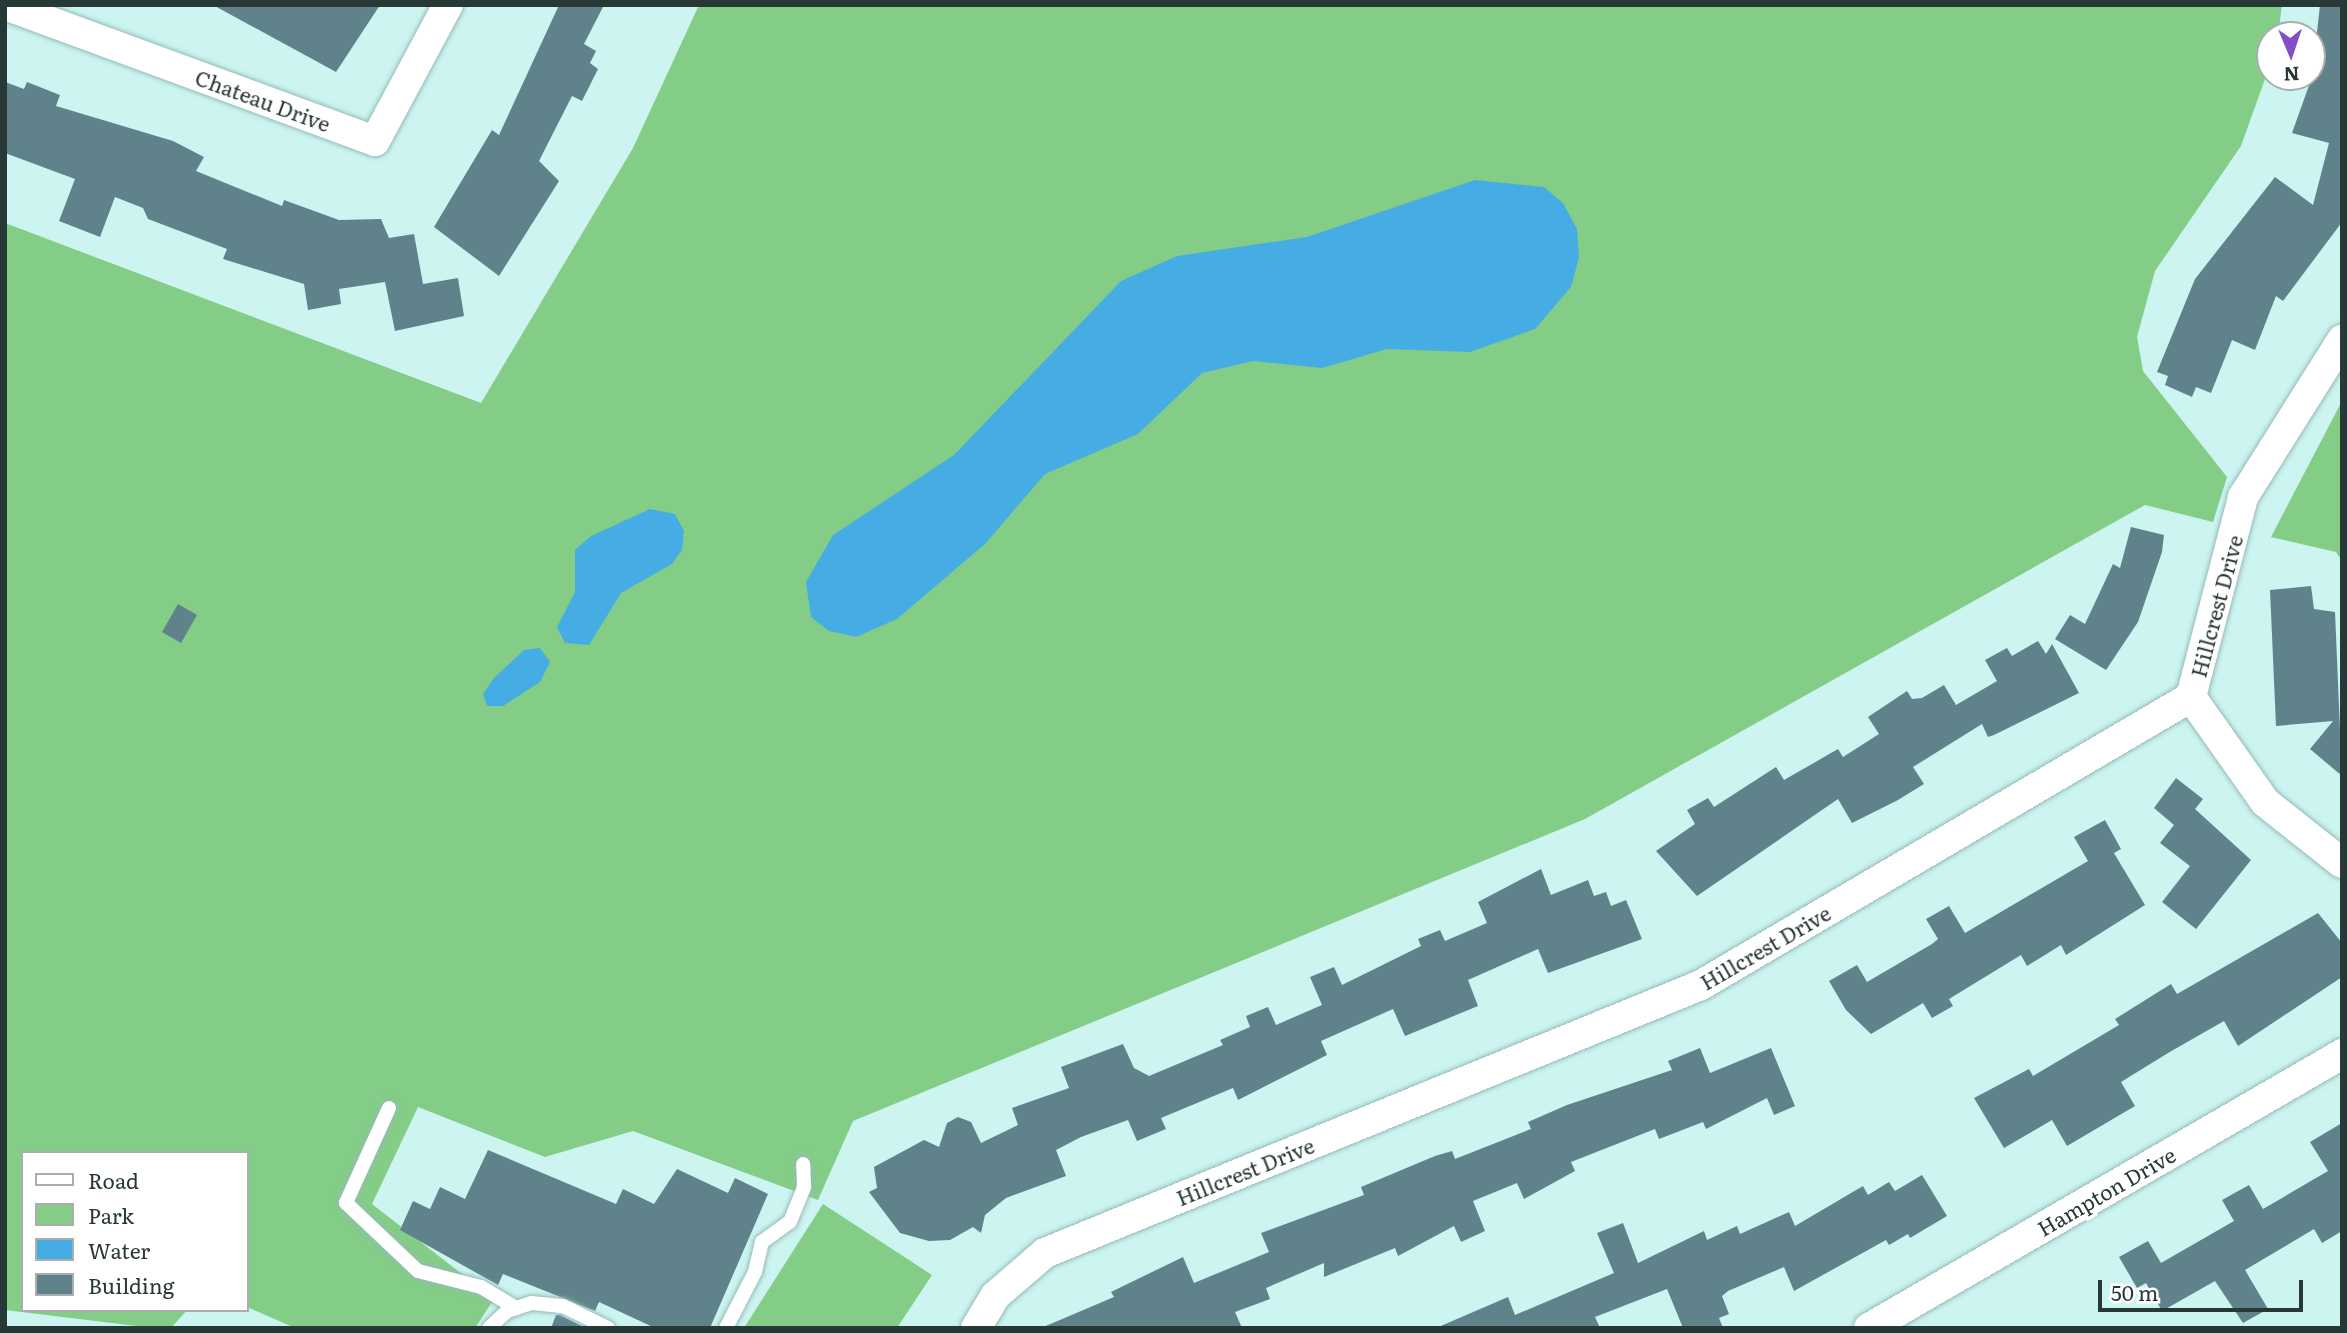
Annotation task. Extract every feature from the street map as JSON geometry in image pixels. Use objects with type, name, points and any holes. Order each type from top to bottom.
[{"type":"street","name":"Chateau Drive","points":[[5,5],[40,11],[375,141],[448,5]]},
{"type":"street","name":"Hillcrest Drive","points":[[976,1328],[995,1296],[1045,1253],[1700,985],[2191,697],[2243,497],[2342,340]]},
{"type":"street","points":[[2191,697],[2265,802],[2342,863]]},
{"type":"street","name":"Hampton Drive","points":[[1869,1328],[2342,1054]]},
{"type":"lane","points":[[389,1108],[346,1203],[418,1271],[481,1287],[516,1308]]},
{"type":"lane","points":[[726,1328],[755,1272],[762,1242],[790,1222],[804,1187],[803,1164]]},
{"type":"lane","points":[[489,1328],[516,1308],[532,1303],[563,1306],[608,1328]]},
{"type":"green space","points":[[699,5],[2282,5],[2280,21],[2256,21],[2256,91],[2261,91],[2241,146],[2155,271],[2137,337],[2143,371],[2227,477],[2213,522],[2145,505],[1585,819],[853,1121],[818,1200],[633,1131],[545,1157],[418,1107],[372,1204],[494,1299],[475,1328],[295,1328],[248,1307],[248,1151],[21,1151],[21,1312],[5,1310],[5,223],[481,403],[633,148]]},
{"type":"green space","points":[[2342,401],[2342,561],[2336,552],[2271,537]]},
{"type":"green space","points":[[823,1204],[932,1275],[897,1328],[744,1328]]},
{"type":"green space","points":[[21,1312],[185,1312],[171,1328],[153,1328]]},
{"type":"water","points":[[1475,180],[1544,187],[1563,203],[1577,229],[1579,258],[1571,287],[1535,329],[1470,352],[1387,349],[1322,368],[1253,361],[1202,373],[1138,434],[1045,474],[985,544],[897,619],[856,637],[829,631],[811,617],[806,582],[833,535],[954,455],[1121,281],[1177,256],[1307,237]]},
{"type":"water","points":[[650,509],[675,514],[684,531],[682,550],[672,564],[621,593],[589,645],[565,643],[557,627],[575,592],[575,550],[591,536]]},
{"type":"water","points":[[540,648],[550,662],[540,682],[503,706],[487,706],[483,694],[494,678],[524,650]]},
{"type":"building","points":[[213,5],[380,5],[336,72]]},
{"type":"building","points":[[559,5],[604,5],[584,44],[596,51],[590,63],[598,69],[582,101],[572,96],[539,161],[559,181],[499,276],[434,227],[492,130],[499,135]]},
{"type":"building","points":[[2320,5],[2342,5],[2342,222],[2283,301],[2276,296],[2255,350],[2232,340],[2211,393],[2196,387],[2192,397],[2165,385],[2168,376],[2157,372],[2195,279],[2275,177],[2313,205],[2329,143],[2292,133],[2307,91],[2326,91],[2326,21],[2318,21]]},
{"type":"building","points":[[5,82],[24,89],[27,82],[60,95],[56,106],[173,141],[204,157],[196,171],[282,206],[284,200],[339,220],[381,219],[389,238],[414,234],[423,284],[458,278],[464,316],[395,331],[385,282],[339,289],[341,304],[308,310],[304,284],[223,259],[227,249],[148,219],[143,208],[115,197],[100,237],[59,221],[75,179],[5,153]]},
{"type":"building","points":[[2131,527],[2164,535],[2162,552],[2138,622],[2106,670],[2055,639],[2070,615],[2085,624],[2113,564],[2120,568]]},
{"type":"building","points":[[2311,586],[2314,609],[2335,612],[2342,776],[2310,749],[2333,721],[2276,726],[2270,590]]},
{"type":"building","points":[[178,604],[197,615],[181,643],[162,632]]},
{"type":"building","points":[[2038,641],[2046,654],[2052,644],[2079,693],[1988,737],[1982,724],[1913,767],[1924,784],[1898,800],[1852,823],[1838,799],[1697,896],[1656,851],[1695,824],[1687,810],[1708,798],[1714,807],[1776,767],[1784,780],[1838,749],[1843,757],[1879,734],[1868,717],[1907,691],[1912,699],[1922,698],[1944,685],[1956,705],[1997,681],[1985,660],[2007,648],[2012,656]]},
{"type":"building","points":[[2176,778],[2203,799],[2195,809],[2251,860],[2196,929],[2162,902],[2190,866],[2160,843],[2174,825],[2154,808]]},
{"type":"building","points":[[2105,820],[2121,849],[2114,853],[2145,905],[2066,955],[2061,945],[2027,966],[2021,955],[1949,999],[1953,1006],[1932,1018],[1923,1003],[1871,1034],[1846,1010],[1829,981],[1857,965],[1867,982],[1932,944],[1938,939],[1926,919],[1949,906],[1965,933],[2088,861],[2074,837]]},
{"type":"building","points":[[1541,869],[1551,895],[1588,880],[1594,896],[1606,892],[1611,906],[1626,900],[1642,939],[1548,973],[1538,949],[1468,980],[1478,1006],[1405,1036],[1393,1009],[1321,1041],[1327,1055],[1238,1100],[1233,1088],[1161,1118],[1166,1129],[1137,1141],[1128,1120],[1081,1137],[1056,1150],[1066,1176],[1006,1198],[985,1215],[981,1233],[973,1227],[950,1240],[929,1241],[900,1233],[869,1192],[877,1188],[874,1167],[924,1140],[939,1147],[947,1123],[958,1117],[971,1122],[981,1143],[1018,1125],[1012,1108],[1069,1088],[1061,1067],[1123,1044],[1134,1068],[1149,1076],[1223,1045],[1220,1040],[1250,1027],[1246,1016],[1268,1007],[1276,1025],[1322,1005],[1310,977],[1334,967],[1342,985],[1421,946],[1418,939],[1440,930],[1445,941],[1487,923],[1478,902]]},
{"type":"building","points":[[2318,913],[2342,943],[2342,977],[2238,1046],[2224,1021],[2168,1053],[2121,1082],[2135,1106],[2067,1146],[2052,1120],[2004,1148],[1974,1098],[2029,1069],[2033,1076],[2119,1025],[2115,1019],[2171,984],[2177,994]]},
{"type":"building","points":[[1700,1048],[1710,1073],[1771,1048],[1795,1106],[1774,1115],[1767,1098],[1706,1129],[1703,1122],[1659,1139],[1655,1129],[1571,1162],[1575,1171],[1524,1199],[1517,1183],[1473,1201],[1485,1231],[1461,1242],[1454,1226],[1398,1256],[1395,1248],[1324,1277],[1324,1263],[1266,1288],[1270,1299],[1235,1312],[1242,1328],[1041,1328],[1114,1297],[1111,1292],[1183,1257],[1194,1283],[1269,1252],[1261,1233],[1364,1195],[1361,1187],[1435,1156],[1452,1151],[1455,1159],[1531,1129],[1528,1122],[1567,1105],[1672,1070],[1668,1061]]},
{"type":"building","points":[[2342,1123],[2342,1231],[2322,1243],[2314,1229],[2245,1270],[2268,1309],[2243,1323],[2215,1281],[2162,1311],[2146,1283],[2137,1288],[2119,1257],[2148,1241],[2161,1263],[2234,1221],[2222,1200],[2249,1185],[2263,1209],[2328,1171],[2310,1142]]},
{"type":"building","points":[[488,1150],[616,1204],[623,1189],[654,1204],[677,1169],[728,1193],[735,1178],[768,1194],[710,1328],[655,1328],[599,1302],[595,1311],[503,1274],[498,1285],[400,1230],[413,1201],[430,1209],[440,1187],[465,1199]]},
{"type":"building","points":[[1922,1175],[1947,1216],[1910,1238],[1908,1234],[1889,1245],[1886,1240],[1794,1291],[1784,1267],[1728,1291],[1722,1296],[1729,1314],[1719,1318],[1723,1328],[1683,1328],[1667,1289],[1595,1317],[1600,1328],[1436,1328],[1508,1297],[1515,1315],[1614,1273],[1597,1233],[1623,1223],[1638,1263],[1704,1231],[1707,1240],[1737,1226],[1740,1234],[1789,1212],[1795,1226],[1863,1186],[1868,1195],[1889,1182],[1895,1191]]},
{"type":"building","points":[[556,1315],[560,1315],[586,1328],[551,1328]]}]
